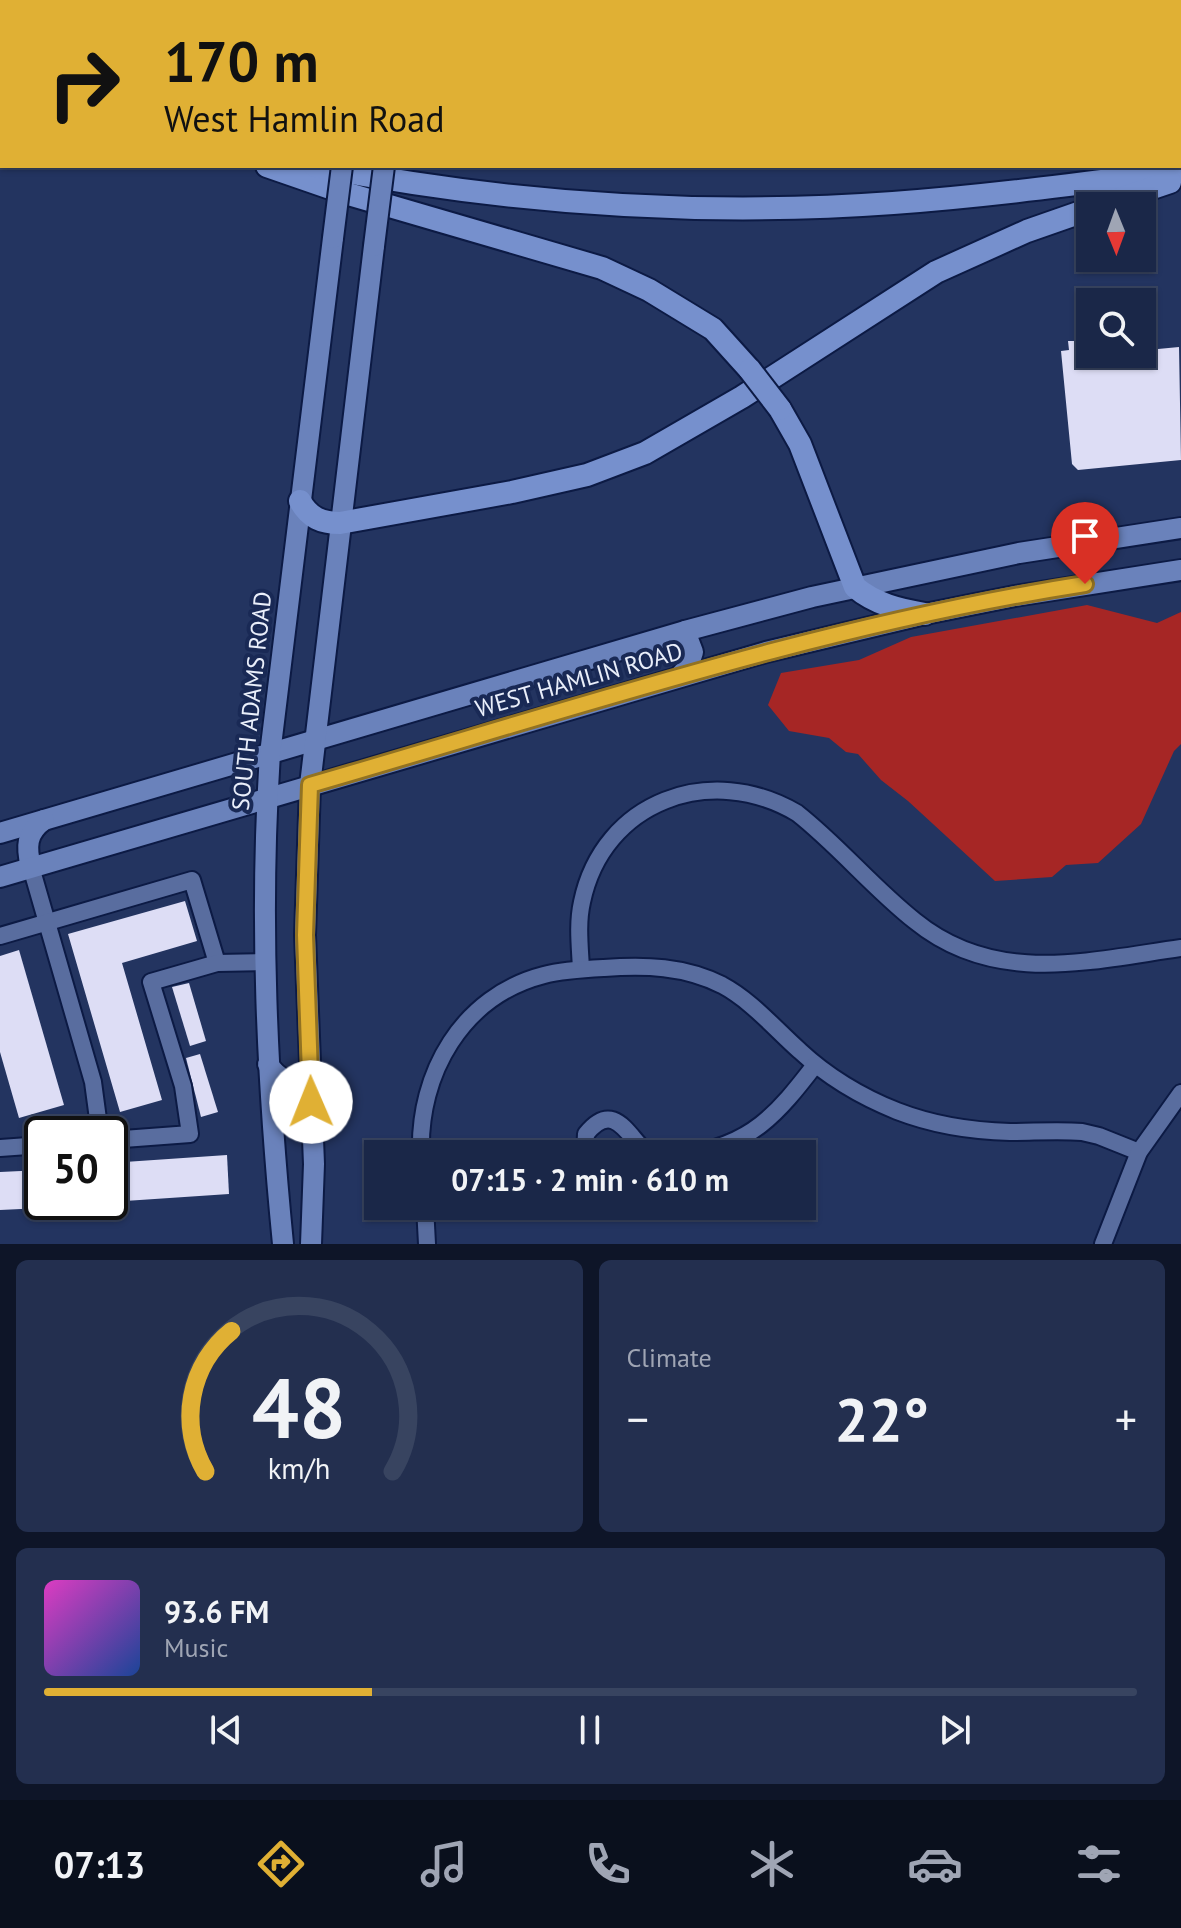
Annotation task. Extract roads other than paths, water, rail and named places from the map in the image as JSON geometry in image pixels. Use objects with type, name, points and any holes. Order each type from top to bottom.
[{"type":"highway","points":[[273,168],[345,193],[602,268],[649,290],[713,329],[780,409],[800,444],[855,587],[888,606],[925,614]]},
{"type":"highway","points":[[328,168],[494,194],[603,204],[732,208],[920,201],[1181,171]]},
{"type":"highway","points":[[1142,192],[1181,179]]},
{"type":"highway","points":[[300,501],[305,510],[320,521],[340,523],[587,475],[645,453],[742,397],[936,272],[1027,231],[1076,214]]},
{"type":"main road","name":"SOUTH ADAMS ROAD","points":[[283,1244],[268,1064],[264,962],[267,798],[342,168]]},
{"type":"main road","points":[[311,1244],[314,1164],[305,935],[310,785],[384,168]]},
{"type":"main road","name":"WEST HAMLIN ROAD","points":[[0,833],[685,631],[855,587],[1063,545],[1181,528]]},
{"type":"main road","name":"WEST HAMLIN ROAD","points":[[0,877],[766,652],[925,614],[1181,570]]},
{"type":"main road","points":[[679,677],[688,667],[693,652],[685,631]]},
{"type":"main road","points":[[31,867],[27,853],[29,837],[44,820]]},
{"type":"main road","points":[[268,1064],[273,1073],[286,1081],[299,1081],[311,1076]]},
{"type":"street","points":[[581,969],[579,921],[582,901],[597,861],[609,843],[627,824],[652,806],[693,792],[722,789],[759,795],[797,813],[915,922],[952,945],[974,954],[1003,962],[1050,965],[1181,948]]},
{"type":"street","points":[[31,867],[93,1082],[98,1116]]},
{"type":"street","points":[[0,936],[192,880],[217,963]]},
{"type":"street","points":[[128,1139],[190,1134],[183,1086],[151,982],[217,963],[264,962]]},
{"type":"street","points":[[421,1140],[426,1096],[441,1055],[458,1030],[489,1002],[515,986],[544,975],[581,969],[649,966],[703,977],[740,997],[815,1065],[867,1097],[920,1119],[986,1131],[1082,1132],[1139,1152]]},
{"type":"street","points":[[735,1140],[755,1131],[787,1101],[815,1065]]},
{"type":"street","points":[[1103,1244],[1139,1152],[1181,1093]]},
{"type":"street","points":[[586,1140],[586,1134],[597,1123],[605,1121],[613,1121],[626,1128],[634,1140]]},
{"type":"street","points":[[0,1148],[24,1146]]},
{"type":"street","points":[[426,1220],[427,1244]]}]
